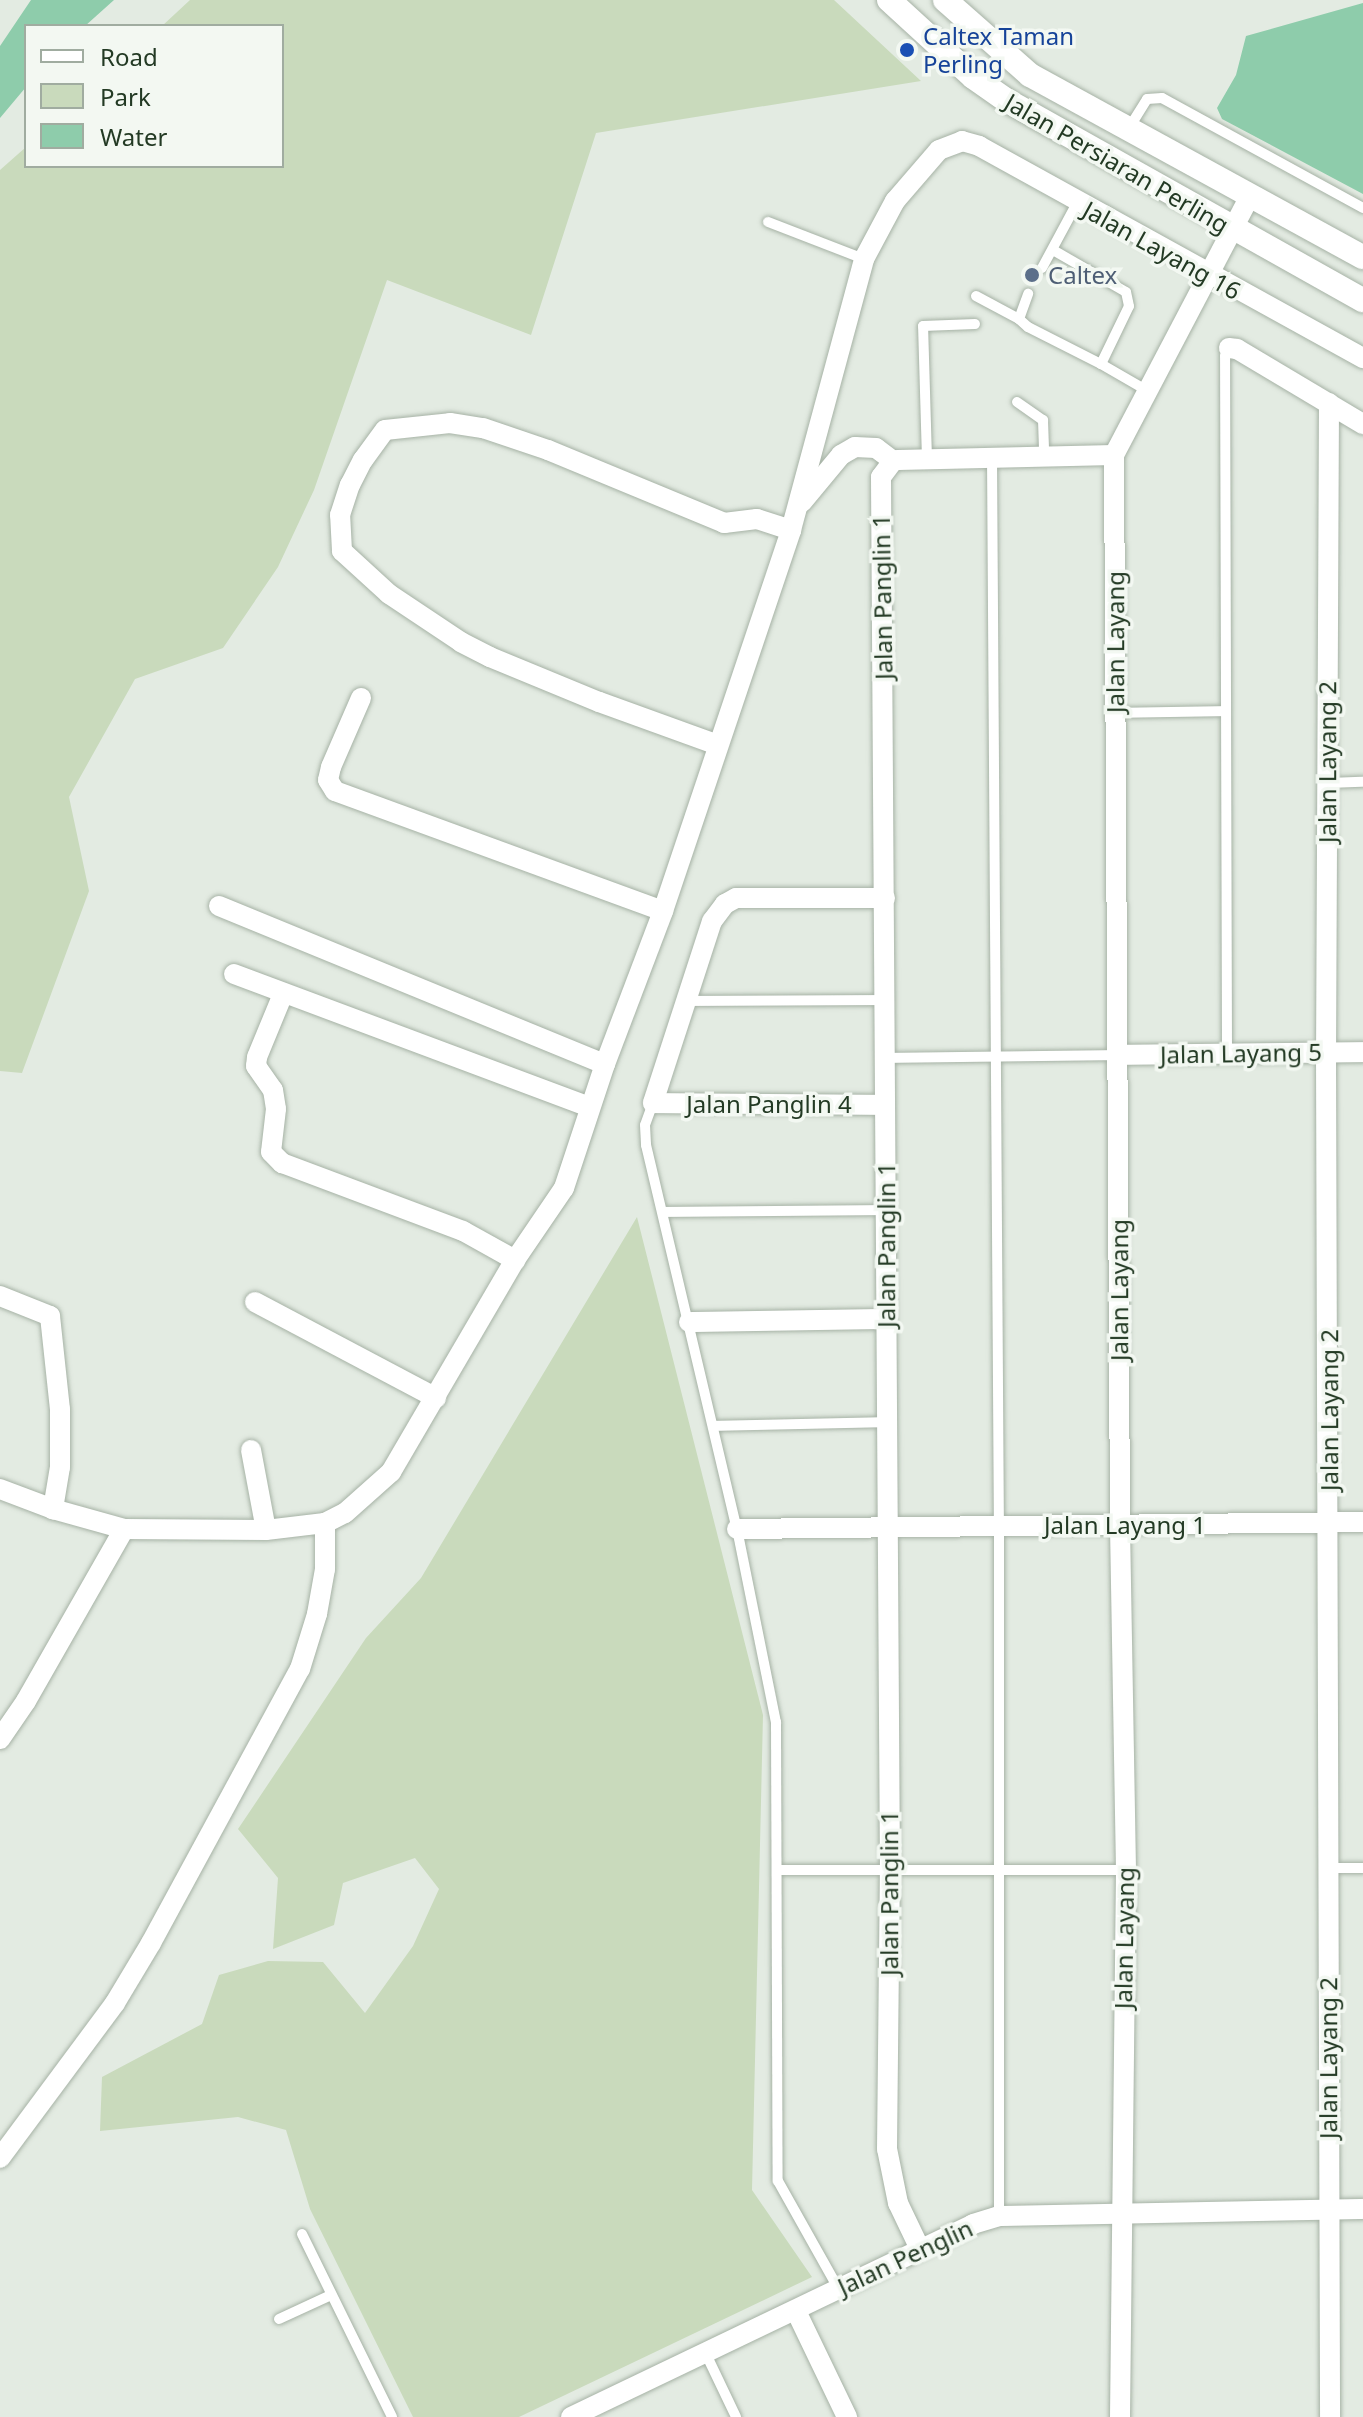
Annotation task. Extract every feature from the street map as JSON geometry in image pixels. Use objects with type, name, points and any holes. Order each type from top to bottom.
[{"type":"main road","name":"Jalan Persiaran Perling","points":[[889,0],[973,77],[1006,100],[1232,230],[1363,300]]},
{"type":"main road","name":"Jalan Persiaran Perling","points":[[945,0],[1030,75],[1363,257]]},
{"type":"street","name":"Jalan Layang 16","points":[[864,259],[895,201],[924,164],[949,143],[962,141],[979,146],[1077,203],[1363,358]]},
{"type":"street","name":"Jalan Layang","points":[[1120,2417],[1126,1870],[1120,1525],[1114,455],[1250,196]]},
{"type":"street","points":[[0,1489],[53,1509],[124,1529],[266,1530],[325,1523],[345,1513],[391,1472],[515,1260],[564,1188],[605,1064],[663,911],[791,530],[864,259]]},
{"type":"street","points":[[1229,348],[1237,349],[1363,424]]},
{"type":"street","name":"Jalan Layang 2","points":[[1329,403],[1326,1052],[1330,1523],[1327,1868],[1330,2417]]},
{"type":"street","points":[[718,745],[599,702],[490,657],[389,594],[342,551],[340,515],[350,485],[363,460],[385,430],[450,423],[483,428],[548,450],[724,523],[757,519],[791,530]]},
{"type":"street","points":[[798,507],[848,450],[855,447],[876,448],[893,461],[1114,455]]},
{"type":"street","name":"Jalan Panglin 1","points":[[893,461],[881,477],[890,1872],[887,2149],[898,2203],[920,2249]]},
{"type":"street","points":[[361,698],[331,767],[328,780],[335,791],[663,911]]},
{"type":"street","points":[[653,1103],[712,921],[725,904],[736,898],[885,898]]},
{"type":"street","points":[[219,906],[605,1064]]},
{"type":"street","points":[[234,974],[590,1107]]},
{"type":"street","points":[[283,994],[256,1066],[273,1090],[276,1109],[271,1152],[282,1163],[463,1231],[515,1260]]},
{"type":"street","name":"Jalan Layang 5","points":[[1118,1055],[1363,1052]]},
{"type":"street","name":"Jalan Panglin 4","points":[[653,1103],[885,1105]]},
{"type":"street","points":[[0,1296],[50,1316],[60,1409],[60,1467],[53,1509]]},
{"type":"street","points":[[255,1302],[436,1398]]},
{"type":"street","points":[[689,1322],[886,1319]]},
{"type":"street","points":[[251,1450],[266,1530]]},
{"type":"street","name":"Jalan Layang 1","points":[[737,1529],[1363,1522]]},
{"type":"street","points":[[0,2158],[115,2003],[151,1943],[300,1669],[317,1614],[325,1569],[325,1523]]},
{"type":"street","points":[[0,1739],[26,1701],[124,1529]]},
{"type":"street","name":"Jalan Penglin","points":[[571,2417],[973,2224],[999,2216],[1363,2209]]},
{"type":"street","points":[[796,2311],[847,2417]]},
{"type":"street","points":[[612,2398],[621,2417]]},
{"type":"lane","points":[[1128,130],[1147,99],[1162,98],[1363,208]]},
{"type":"lane","points":[[1042,268],[1077,203]]},
{"type":"lane","points":[[768,222],[864,259]]},
{"type":"lane","points":[[1053,250],[1126,292],[1129,306],[1101,364]]},
{"type":"lane","points":[[1019,319],[1028,294]]},
{"type":"lane","points":[[976,296],[1146,390]]},
{"type":"lane","points":[[927,459],[923,326],[975,324]]},
{"type":"lane","points":[[1227,1053],[1225,356],[1229,348]]},
{"type":"lane","points":[[1017,402],[1043,420],[1044,458]]},
{"type":"lane","points":[[992,456],[999,1526],[999,2216]]},
{"type":"lane","points":[[1115,713],[1226,711]]},
{"type":"lane","points":[[1327,783],[1363,782]]},
{"type":"lane","points":[[684,1001],[885,1000]]},
{"type":"lane","points":[[885,1058],[1118,1055]]},
{"type":"lane","points":[[653,1103],[645,1125],[646,1145],[714,1426],[776,1722],[778,2181],[838,2288]]},
{"type":"lane","points":[[663,1212],[886,1210]]},
{"type":"lane","points":[[714,1426],[887,1422]]},
{"type":"lane","points":[[1327,1868],[1363,1868]]},
{"type":"lane","points":[[778,1870],[1126,1870]]},
{"type":"lane","points":[[302,2234],[392,2417]]},
{"type":"lane","points":[[279,2319],[331,2295]]},
{"type":"lane","points":[[706,2354],[736,2417]]},
{"type":"green space","points":[[190,0],[834,0],[921,81],[596,133],[531,335],[387,280],[314,490],[278,567],[223,648],[135,679],[69,797],[89,891],[22,1073],[0,1071],[0,170],[24,149],[24,168],[284,168],[284,24],[164,24]]},
{"type":"green space","points":[[637,1217],[763,1715],[752,2190],[812,2277],[519,2417],[413,2417],[310,2209],[286,2130],[238,2117],[100,2131],[102,2077],[202,2024],[219,1975],[268,1961],[323,1962],[365,2013],[413,1946],[439,1889],[415,1858],[343,1883],[334,1925],[273,1949],[278,1878],[238,1829],[366,1638],[421,1578]]},
{"type":"water","points":[[31,0],[114,0],[87,24],[24,24],[24,89],[0,118],[0,46]]},
{"type":"water","points":[[1363,3],[1363,194],[1222,119],[1217,108],[1236,75],[1246,36]]},
{"type":"place","name":"Caltex Taman Perling","points":[[907,50]]},
{"type":"place","name":"Caltex","points":[[1032,275]]}]
